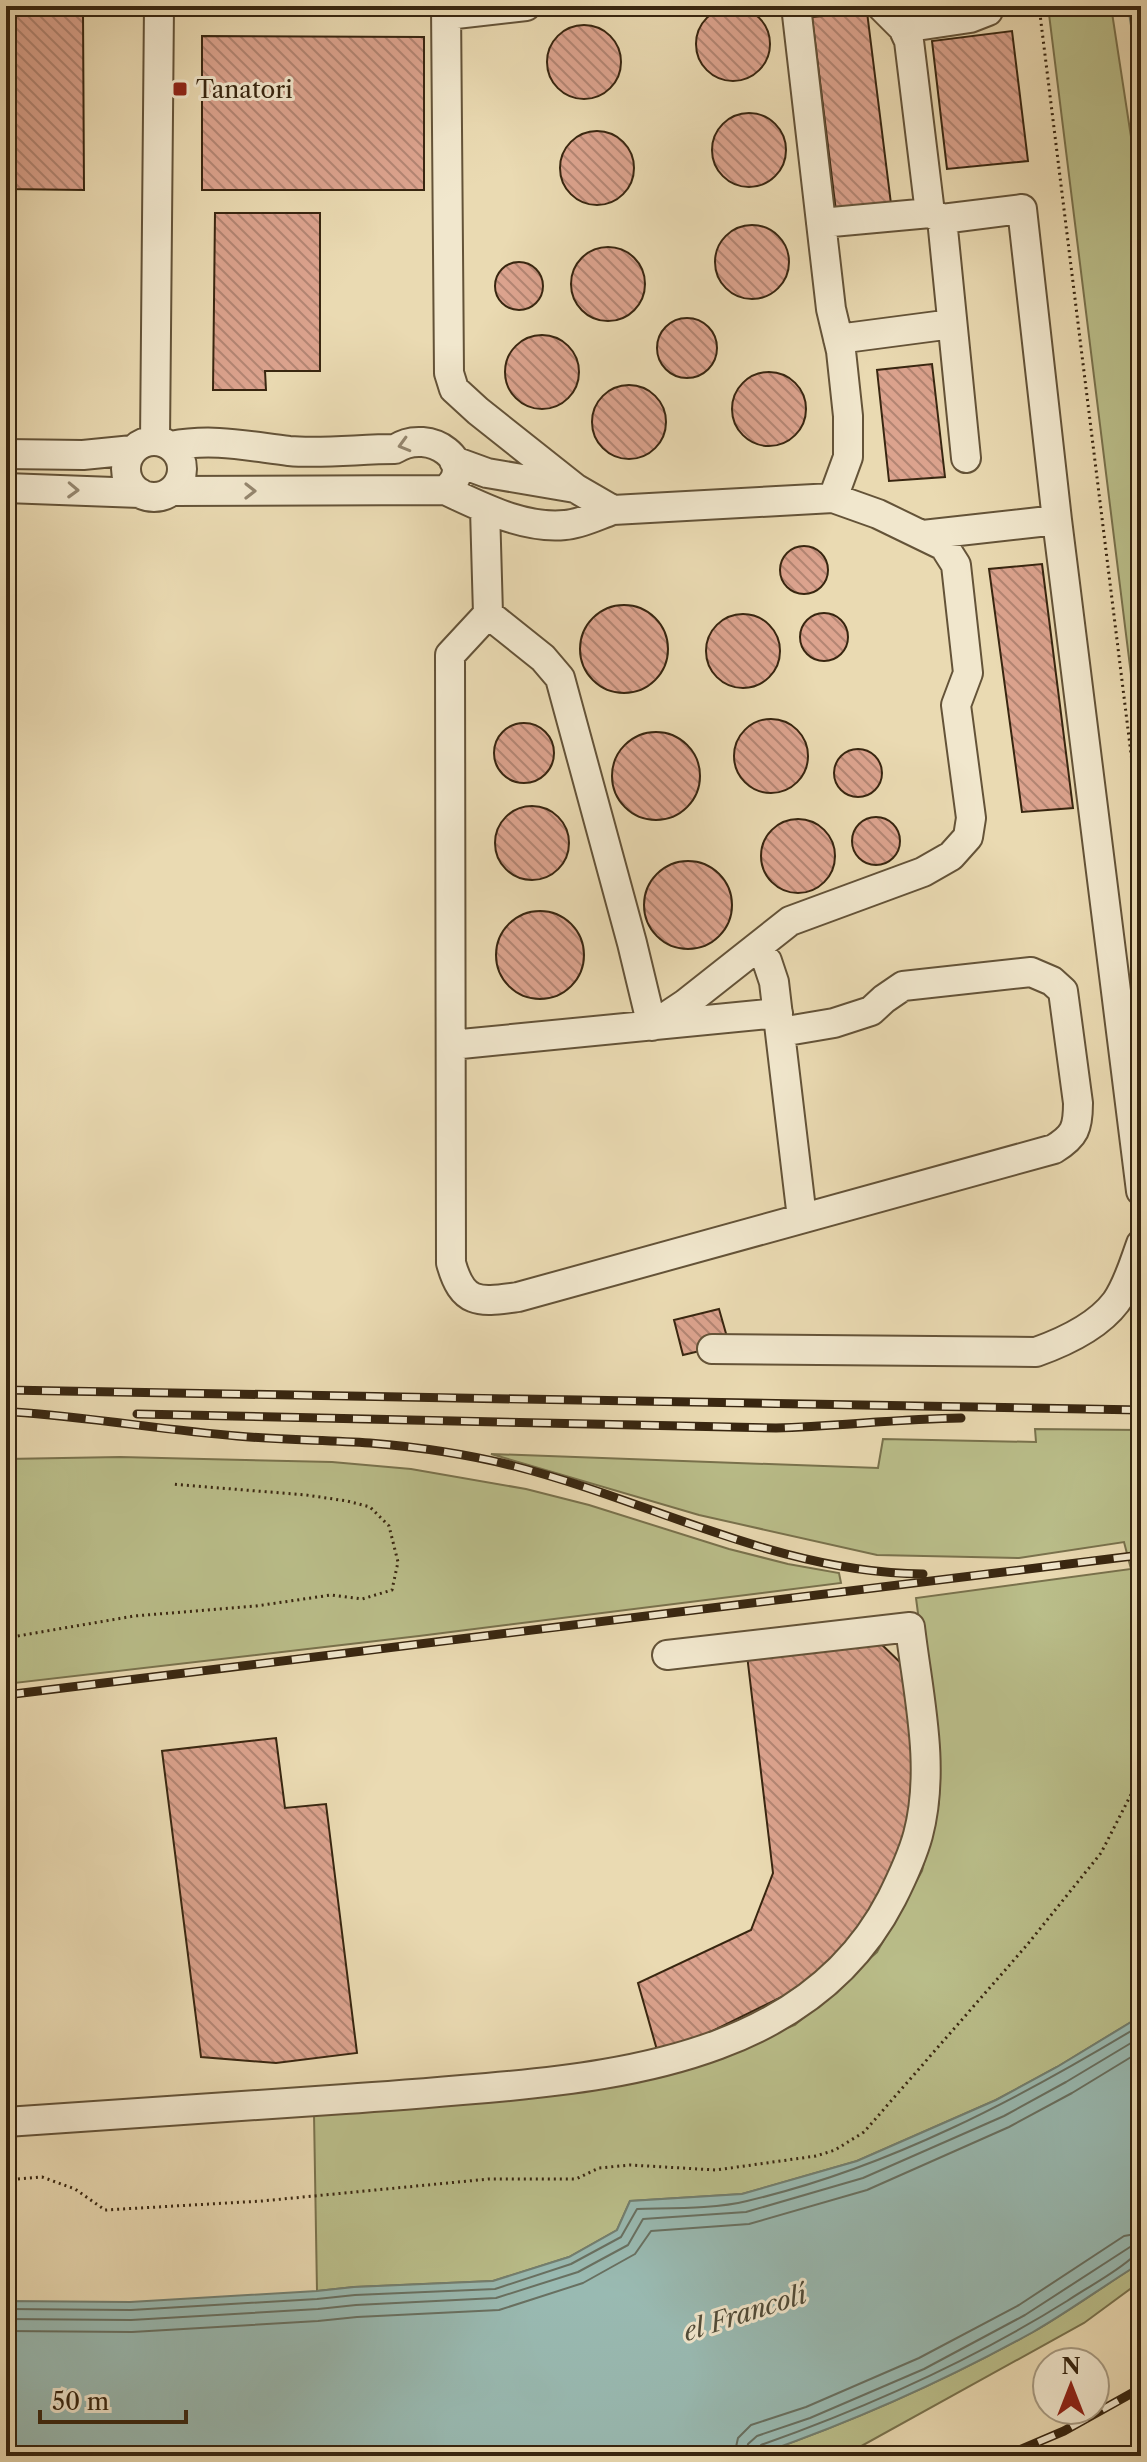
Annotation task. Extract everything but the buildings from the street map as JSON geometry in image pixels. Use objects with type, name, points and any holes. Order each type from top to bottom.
[{"type":"street","points":[[153,446],[159,6]]},
{"type":"street","points":[[526,6],[446,10],[449,373],[454,389],[478,411],[575,488],[613,510]]},
{"type":"street","points":[[796,6],[831,309],[848,416],[848,457],[833,498]]},
{"type":"street","points":[[881,6],[903,28],[909,41],[952,324],[966,458]]},
{"type":"street","points":[[903,28],[990,14]]},
{"type":"street","points":[[821,223],[1022,209],[1057,520],[1141,1191]]},
{"type":"street","points":[[838,339],[952,324]]},
{"type":"street","points":[[6,454],[83,455],[196,441],[249,444],[291,451],[395,449],[405,442],[422,441],[448,451],[454,461],[456,472],[453,484],[445,490]]},
{"type":"street","points":[[140,493],[131,485],[126,473],[127,461],[153,446],[178,454],[183,468],[179,483],[172,491]]},
{"type":"street","points":[[454,461],[487,473],[575,488]]},
{"type":"street","points":[[6,488],[140,493],[157,497],[172,491],[445,490],[485,509],[537,524],[566,525],[613,510],[833,498],[878,514],[944,546],[956,565],[968,673],[956,705],[971,818],[968,837],[951,856],[932,867],[790,921],[652,1026]]},
{"type":"street","points":[[451,1045],[652,1026],[834,1023],[871,1011],[903,986],[1031,972],[1052,981],[1063,991],[1078,1121],[1070,1139],[1054,1149],[518,1297],[484,1301],[468,1295],[456,1281],[451,1263],[450,655],[488,614],[485,509]]},
{"type":"street","points":[[923,535],[1057,520]]},
{"type":"street","points":[[488,614],[543,658],[560,678],[652,1026]]},
{"type":"street","points":[[755,949],[767,961],[774,982],[802,1218]]},
{"type":"street","points":[[712,1349],[1036,1352],[1096,1322],[1115,1302],[1128,1279],[1141,1244]]},
{"type":"street","points":[[6,2122],[381,2097],[588,2078],[664,2062],[707,2049],[750,2031],[794,2007],[833,1975],[865,1941],[886,1910],[918,1836],[925,1799],[926,1762],[910,1627],[667,1655]]},
{"type":"path","points":[[1039,6],[1141,835]]},
{"type":"path","points":[[6,1638],[134,1616],[256,1606],[331,1595],[362,1599],[392,1590],[398,1562],[389,1526],[370,1507],[306,1495],[171,1484]]},
{"type":"path","points":[[6,2180],[42,2177],[75,2189],[105,2210],[262,2201],[489,2179],[576,2179],[599,2168],[630,2165],[716,2170],[816,2156],[835,2150],[864,2132],[1027,1945],[1101,1853],[1141,1775]]},
{"type":"green space","points":[[1048,6],[1111,6],[1141,202],[1141,755]]},
{"type":"green space","points":[[1035,1429],[1141,1430],[1141,2016],[996,2100],[857,2161],[742,2194],[630,2201],[617,2230],[569,2257],[493,2281],[317,2291],[314,2114],[662,2077],[795,2025],[877,1952],[922,1871],[939,1803],[916,1598],[1131,1569],[1124,1542],[1019,1558],[877,1555],[699,1515],[491,1454],[878,1468],[883,1439],[1036,1442]]},
{"type":"green space","points":[[120,1457],[332,1462],[411,1469],[526,1489],[589,1505],[729,1549],[839,1573],[841,1583],[6,1684],[6,1459]]},
{"type":"green space","points":[[1141,2260],[1141,2281],[1084,2323],[1042,2346],[1031,2346],[1031,2352],[847,2454],[754,2456],[861,2415],[965,2368],[1045,2325]]},
{"type":"water","points":[[1128,6],[1141,6],[1141,91]]},
{"type":"water","name":"el Francolí","points":[[1141,2016],[1141,2260],[1033,2332],[930,2385],[825,2430],[754,2456],[6,2456],[6,2301],[130,2302],[493,2281],[569,2257],[617,2230],[630,2201],[742,2194],[857,2161],[996,2100]]},
{"type":"railway","points":[[6,1390],[1141,1410]]},
{"type":"railway","points":[[14,1412],[237,1436],[388,1445],[460,1455],[565,1481],[766,1549],[870,1571],[923,1574]]},
{"type":"railway","points":[[137,1414],[776,1428],[961,1418]]},
{"type":"railway","points":[[6,1695],[1141,1555]]},
{"type":"railway","points":[[1005,2456],[1064,2431],[1141,2388]]},
{"type":"place","name":"Tanatori","points":[[180,89]]}]
